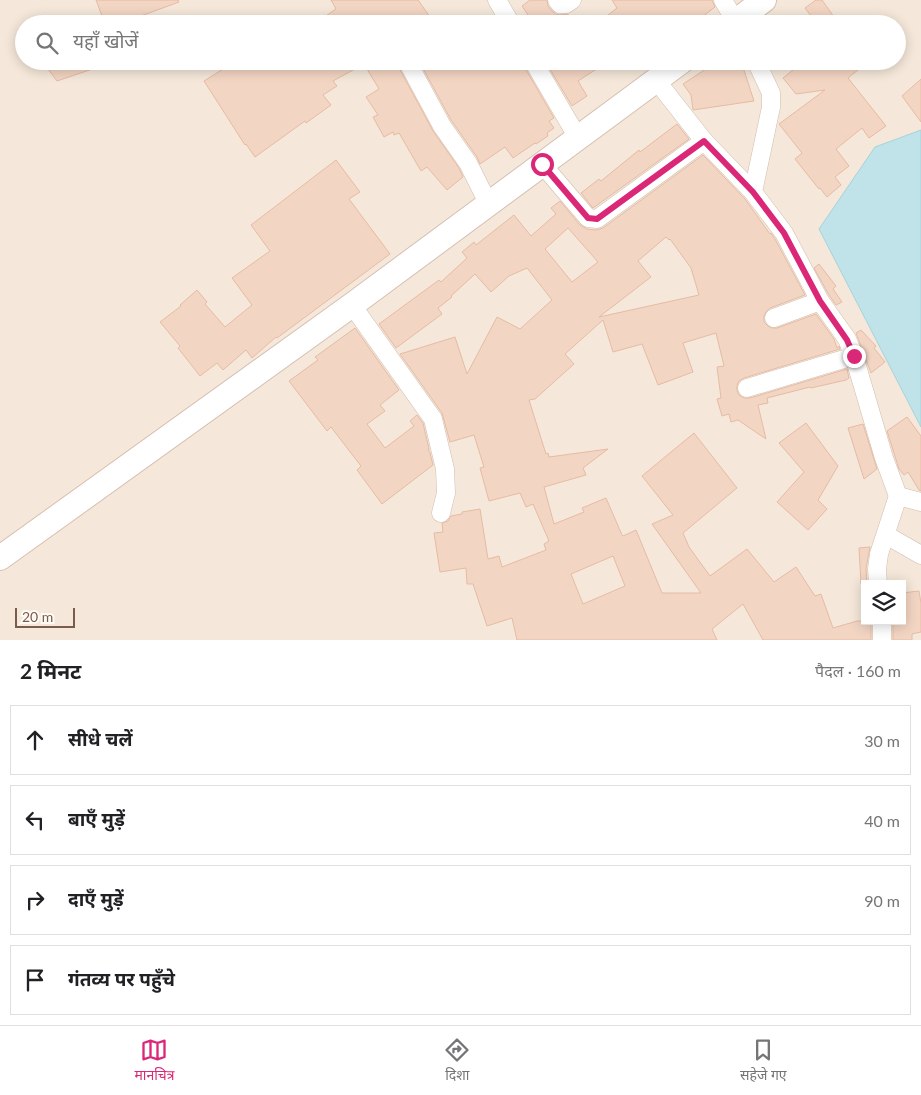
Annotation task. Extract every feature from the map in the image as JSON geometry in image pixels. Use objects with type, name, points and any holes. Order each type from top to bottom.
[{"type":"main road","points":[[745,15],[764,0]]},
{"type":"main road","points":[[0,558],[352,305],[670,70]]},
{"type":"street","points":[[557,0],[560,4],[566,4],[572,0]]},
{"type":"street","points":[[723,0],[731,15]]},
{"type":"street","points":[[503,2],[508,15]]},
{"type":"street","points":[[412,70],[442,126],[468,163],[488,203]]},
{"type":"street","points":[[538,70],[578,138]]},
{"type":"street","points":[[753,192],[771,107],[771,93],[760,70]]},
{"type":"street","points":[[656,80],[704,141],[753,192],[784,233],[820,301],[847,340],[854,356],[884,458],[898,496],[879,554],[878,580]]},
{"type":"street","points":[[542,164],[588,218],[597,219],[704,141]]},
{"type":"street","points":[[774,318],[820,301]]},
{"type":"street","points":[[352,305],[433,419],[446,469],[446,493],[441,513]]},
{"type":"street","points":[[747,388],[854,356]]},
{"type":"street","points":[[898,496],[921,502]]},
{"type":"street","points":[[886,535],[921,555]]},
{"type":"street","points":[[882,625],[882,640]]},
{"type":"shaded area","points":[[0,0],[921,0],[921,640],[0,640]]},
{"type":"water","points":[[921,130],[921,427],[819,229],[875,147]]},
{"type":"building","points":[[96,0],[178,0],[179,2],[144,15],[102,15]]},
{"type":"building","points":[[331,0],[418,0],[429,15],[327,15],[336,9]]},
{"type":"building","points":[[530,0],[547,0],[548,6],[552,11],[560,15],[528,15],[522,6]]},
{"type":"building","points":[[612,0],[712,0],[715,7],[705,15],[608,15],[617,8]]},
{"type":"building","points":[[816,0],[822,0],[833,15],[810,15],[805,8]]},
{"type":"building","points":[[49,70],[89,70],[57,81]]},
{"type":"building","points":[[222,70],[353,70],[333,81],[337,86],[323,95],[331,105],[255,157],[245,145],[204,81]]},
{"type":"building","points":[[368,70],[400,70],[433,131],[459,168],[463,177],[447,190],[427,167],[421,171],[399,133],[394,135],[393,132],[384,137],[373,117],[378,115],[366,97],[379,89]]},
{"type":"building","points":[[424,70],[526,70],[554,118],[549,121],[554,128],[547,133],[548,136],[513,158],[505,147],[480,164],[451,120]]},
{"type":"building","points":[[550,70],[595,70],[578,81],[587,96],[572,106]]},
{"type":"building","points":[[704,70],[744,70],[754,101],[693,110],[691,95],[683,84]]},
{"type":"building","points":[[793,70],[858,70],[848,78],[886,126],[869,138],[862,128],[836,149],[849,166],[835,177],[841,185],[827,197],[795,159],[802,153],[779,124],[825,90],[796,94],[783,78]]},
{"type":"building","points":[[921,79],[921,122],[902,96]]},
{"type":"building","points":[[677,124],[689,139],[593,208],[581,193],[599,179],[601,181],[639,150],[640,152]]},
{"type":"building","points":[[703,155],[745,199],[771,233],[805,295],[770,308],[764,316],[764,322],[772,328],[777,328],[816,314],[834,339],[837,348],[839,346],[840,349],[744,378],[737,385],[739,395],[744,398],[750,398],[847,369],[849,378],[767,398],[768,403],[758,405],[766,439],[738,420],[731,422],[729,414],[722,416],[717,399],[721,398],[717,367],[724,366],[716,333],[683,343],[693,372],[658,385],[642,344],[613,352],[603,320],[565,354],[574,364],[535,399],[529,400],[546,454],[548,453],[549,457],[608,449],[583,468],[586,475],[544,487],[554,524],[584,512],[582,508],[606,498],[622,535],[636,530],[662,593],[701,593],[652,524],[673,515],[642,476],[694,433],[737,488],[683,533],[689,547],[710,576],[747,549],[774,582],[796,567],[815,596],[821,594],[833,628],[861,621],[861,625],[871,625],[871,640],[763,640],[743,604],[712,629],[717,640],[517,640],[512,618],[487,626],[473,584],[467,584],[466,568],[440,572],[434,533],[443,532],[442,523],[448,521],[451,516],[462,514],[462,512],[480,509],[488,559],[499,556],[502,567],[546,550],[544,544],[549,541],[533,504],[526,507],[520,493],[489,501],[480,468],[484,467],[474,435],[450,442],[442,413],[400,354],[455,337],[467,374],[497,317],[520,329],[552,300],[527,268],[509,276],[491,292],[475,274],[438,308],[442,314],[396,348],[379,324],[439,280],[441,282],[467,258],[462,252],[474,242],[476,245],[514,215],[531,236],[556,214],[551,208],[560,201],[580,225],[587,229],[596,230],[603,228]],"holes":[[[568,228],[598,262],[572,282],[545,249]],[[666,237],[670,239],[691,268],[699,295],[599,317],[651,277],[638,261]],[[613,556],[625,586],[583,604],[571,574]]]},
{"type":"building","points":[[336,160],[360,192],[349,199],[390,254],[276,337],[252,358],[246,350],[223,370],[217,363],[200,376],[178,348],[180,346],[160,322],[181,306],[197,290],[207,302],[205,304],[225,327],[252,305],[232,278],[270,251],[251,225]]},
{"type":"building","points":[[819,264],[836,286],[833,289],[842,302],[836,305],[829,295],[814,268]]},
{"type":"building","points":[[355,328],[399,390],[380,405],[385,411],[367,424],[385,448],[414,426],[410,421],[417,415],[423,423],[433,465],[382,504],[357,470],[361,466],[331,427],[327,431],[289,381],[318,360],[315,357]]},
{"type":"building","points":[[861,330],[876,346],[874,348],[885,362],[871,373],[856,333]]},
{"type":"building","points":[[907,417],[921,436],[921,491],[908,472],[904,475],[899,469],[887,431]]},
{"type":"building","points":[[806,423],[838,466],[818,500],[827,509],[808,530],[777,502],[804,472],[779,443]]},
{"type":"building","points":[[863,424],[877,469],[864,479],[848,428]]},
{"type":"building","points":[[870,547],[866,568],[867,580],[861,580],[861,584],[859,548]]},
{"type":"building","points":[[919,591],[921,632],[912,634],[912,640],[893,640],[893,625],[906,625],[906,593]]},
{"type":"route","points":[[542,164],[588,218],[597,219],[704,141],[753,192],[784,233],[820,301],[847,340],[854,356]]}]
